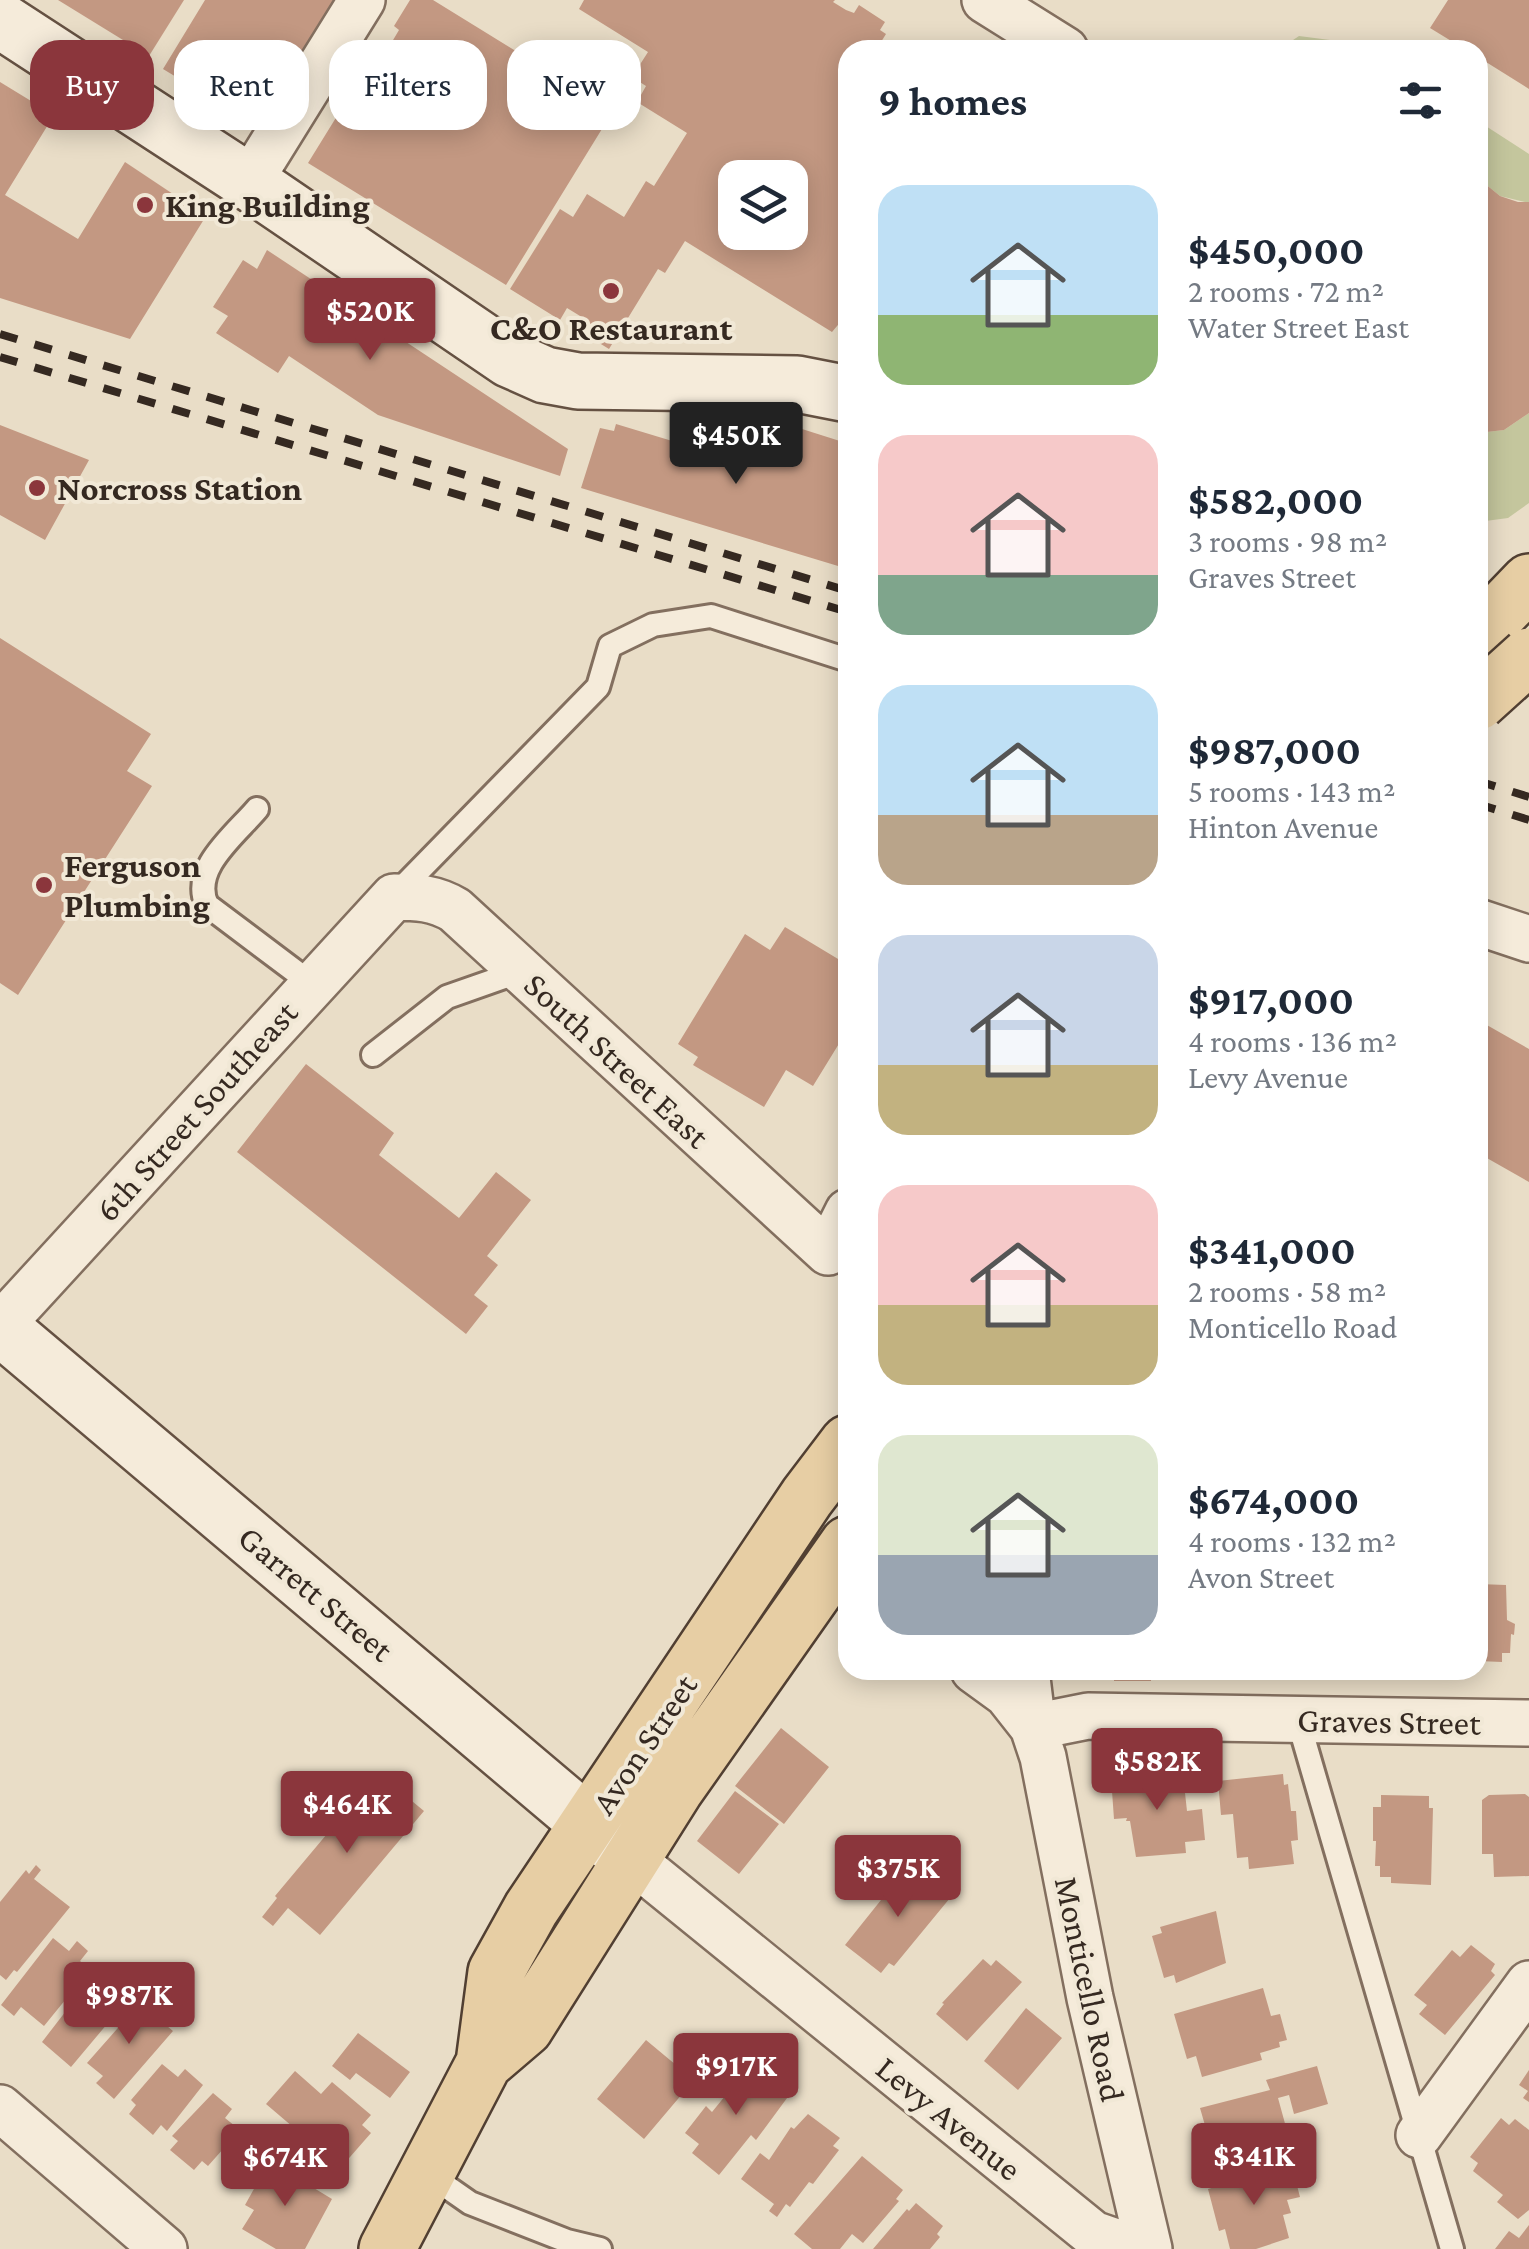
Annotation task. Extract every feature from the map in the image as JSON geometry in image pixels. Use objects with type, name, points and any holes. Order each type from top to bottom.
[{"type":"main road","points":[[1488,625],[1529,582]]},
{"type":"main road","points":[[1488,693],[1529,656]]},
{"type":"main road","name":"Avon Street","points":[[388,2249],[484,2063],[496,1972],[531,1909],[838,1457]]},
{"type":"main road","name":"Avon Street","points":[[484,2063],[525,2028],[675,1790],[838,1567]]},
{"type":"street","points":[[248,182],[362,0]]},
{"type":"street","points":[[985,0],[1049,40]]},
{"type":"street","points":[[0,20],[509,359],[545,375],[578,382],[797,384],[838,392]]},
{"type":"street","points":[[1488,668],[1529,682]]},
{"type":"street","name":"South Street East","points":[[394,897],[421,897],[443,903],[828,1252],[838,1232]]},
{"type":"street","name":"6th Street Southeast","points":[[0,1326],[394,897]]},
{"type":"street","points":[[1488,925],[1529,939]]},
{"type":"street","name":"Garrett Street","points":[[0,1326],[631,1859]]},
{"type":"street","points":[[784,1532],[838,1560]]},
{"type":"street","points":[[987,1680],[1006,1694],[1033,1727]]},
{"type":"street","name":"Monticello Road","points":[[1027,1680],[1033,1727],[1043,1756],[1090,1998],[1149,2249]]},
{"type":"street","name":"Graves Street","points":[[1033,1727],[1088,1716],[1529,1723]]},
{"type":"street","name":"Levy Avenue","points":[[631,1859],[1093,2234],[1124,2248],[1136,2249]]},
{"type":"street","points":[[1419,2134],[1529,1984]]},
{"type":"street","points":[[0,2108],[164,2249]]},
{"type":"lane","points":[[394,897],[598,686],[610,646],[653,625],[712,616],[838,657]]},
{"type":"lane","points":[[257,809],[204,873],[200,892],[207,905],[312,984]]},
{"type":"lane","points":[[373,1055],[455,992],[520,971]]},
{"type":"lane","points":[[1298,1720],[1452,2249]]},
{"type":"lane","points":[[427,2173],[470,2203],[568,2241],[600,2249]]},
{"type":"green space","points":[[1299,36],[1330,40],[1293,40]]},
{"type":"green space","points":[[1488,127],[1529,154],[1529,203],[1500,196],[1488,186]]},
{"type":"green space","points":[[1529,413],[1529,503],[1508,518],[1488,521],[1488,432],[1504,430]]},
{"type":"building","points":[[58,0],[184,0],[154,48],[154,40],[123,40]]},
{"type":"building","points":[[205,0],[337,0],[309,46],[309,40],[181,40]]},
{"type":"building","points":[[410,0],[433,0],[507,46],[507,130],[601,130],[506,285],[308,163],[329,129],[487,130],[487,40],[393,40],[399,30],[394,26]]},
{"type":"building","points":[[584,0],[835,0],[854,13],[859,5],[885,22],[880,30],[886,34],[882,40],[838,40],[838,325],[832,332],[685,241],[665,273],[658,269],[609,349],[578,330],[585,319],[567,308],[560,320],[510,289],[560,209],[573,217],[587,194],[624,217],[646,181],[654,186],[687,133],[641,104],[646,86],[641,83],[641,63],[648,52],[641,48],[641,40],[629,40],[579,9]]},
{"type":"building","points":[[1448,0],[1529,0],[1529,89],[1488,63],[1488,40],[1450,40],[1430,28]]},
{"type":"building","points":[[174,51],[174,76],[163,69]]},
{"type":"building","name":"King Building","points":[[0,82],[30,100],[30,130],[45,130],[5,195],[78,239],[125,162],[206,216],[130,339],[0,298]]},
{"type":"building","points":[[1488,186],[1500,196],[1529,202],[1529,413],[1504,430],[1488,432]]},
{"type":"building","points":[[267,250],[568,449],[560,476],[378,415],[289,356],[278,373],[216,333],[228,316],[213,307],[243,260],[257,269]]},
{"type":"building","points":[[616,424],[735,460],[744,430],[797,446],[802,429],[838,440],[838,566],[581,488],[600,428],[614,431]]},
{"type":"building","name":"Norcross Station","points":[[0,425],[89,460],[45,540],[0,515]]},
{"type":"building","name":"Ferguson Plumbing","points":[[0,638],[151,734],[127,771],[152,786],[18,995],[0,983]]},
{"type":"building","points":[[785,927],[838,959],[838,1045],[813,1086],[786,1070],[764,1107],[693,1065],[698,1057],[678,1044],[745,934],[770,950]]},
{"type":"building","points":[[1488,1026],[1529,1049],[1529,1182],[1488,1159]]},
{"type":"building","points":[[306,1064],[394,1133],[379,1155],[459,1218],[496,1172],[531,1200],[487,1256],[498,1265],[474,1295],[488,1306],[466,1334],[237,1152]]},
{"type":"building","points":[[1488,1584],[1506,1585],[1507,1620],[1515,1624],[1510,1653],[1502,1653],[1502,1662],[1488,1661]]},
{"type":"building","points":[[781,1728],[829,1767],[784,1824],[735,1786]]},
{"type":"building","points":[[1177,1771],[1178,1784],[1184,1784],[1187,1811],[1202,1809],[1205,1840],[1185,1842],[1186,1853],[1136,1857],[1130,1821],[1114,1819],[1111,1777]]},
{"type":"building","points":[[378,1773],[424,1811],[320,1935],[288,1908],[273,1926],[262,1917],[275,1896]]},
{"type":"building","points":[[1283,1774],[1291,1811],[1296,1811],[1298,1840],[1291,1841],[1294,1864],[1249,1869],[1248,1857],[1237,1858],[1233,1814],[1221,1815],[1218,1781]]},
{"type":"building","points":[[735,1791],[779,1824],[739,1874],[697,1841]]},
{"type":"building","points":[[1381,1795],[1429,1796],[1429,1808],[1433,1808],[1431,1885],[1391,1883],[1391,1877],[1380,1877],[1380,1866],[1375,1866],[1373,1807],[1381,1807]]},
{"type":"building","points":[[1489,1795],[1529,1797],[1529,1876],[1494,1877],[1493,1854],[1482,1854],[1482,1800]]},
{"type":"building","points":[[36,1865],[41,1870],[34,1879],[70,1907],[6,1980],[0,1975],[0,1902],[26,1870],[29,1874]]},
{"type":"building","points":[[909,1865],[950,1898],[894,1966],[889,1963],[881,1973],[845,1945]]},
{"type":"building","points":[[1216,1911],[1226,1963],[1176,1983],[1174,1975],[1164,1978],[1152,1936],[1162,1933],[1160,1927]]},
{"type":"building","points":[[53,1938],[69,1951],[77,1941],[88,1951],[80,1961],[87,1967],[44,2026],[21,2007],[14,2016],[1,2005]]},
{"type":"building","points":[[1471,1945],[1495,1964],[1491,1971],[1495,1975],[1445,2035],[1419,2014],[1427,2005],[1414,1995],[1452,1950],[1460,1957]]},
{"type":"building","points":[[983,1959],[991,1966],[996,1960],[1022,1982],[967,2041],[936,2014]]},
{"type":"building","points":[[86,1985],[118,2011],[71,2067],[42,2042]]},
{"type":"building","points":[[1263,1988],[1271,2016],[1280,2014],[1287,2040],[1279,2042],[1280,2047],[1260,2053],[1262,2060],[1202,2077],[1196,2056],[1187,2059],[1174,2014]]},
{"type":"building","points":[[131,1995],[158,2012],[155,2016],[173,2031],[114,2099],[96,2083],[103,2076],[87,2063],[132,2012],[123,2004]]},
{"type":"building","points":[[1026,2008],[1062,2038],[1018,2090],[984,2061]]},
{"type":"building","points":[[358,2033],[410,2072],[390,2098],[356,2073],[350,2080],[332,2066]]},
{"type":"building","points":[[646,2040],[694,2080],[644,2139],[597,2099]]},
{"type":"building","points":[[752,2063],[790,2094],[756,2140],[751,2135],[719,2175],[692,2153],[699,2144],[685,2133],[706,2106],[712,2112]]},
{"type":"building","points":[[162,2064],[178,2077],[185,2069],[203,2085],[167,2131],[161,2125],[153,2135],[129,2114],[136,2105],[131,2100]]},
{"type":"building","points":[[1317,2066],[1328,2104],[1294,2114],[1289,2095],[1278,2098],[1292,2149],[1264,2157],[1262,2150],[1215,2160],[1200,2108],[1270,2090],[1266,2080]]},
{"type":"building","points":[[1529,2070],[1529,2102],[1523,2098],[1528,2091],[1519,2085]]},
{"type":"building","points":[[295,2071],[321,2094],[332,2082],[371,2115],[362,2125],[371,2133],[336,2173],[288,2132],[293,2127],[266,2104]]},
{"type":"building","points":[[213,2093],[232,2109],[225,2118],[240,2130],[208,2166],[202,2161],[194,2170],[170,2150],[178,2141],[172,2136]]},
{"type":"building","points":[[808,2114],[840,2138],[833,2146],[839,2150],[813,2184],[809,2182],[777,2217],[769,2211],[774,2204],[741,2179],[760,2153],[769,2160],[791,2127],[794,2129]]},
{"type":"building","points":[[1501,2118],[1509,2125],[1515,2119],[1529,2130],[1529,2210],[1518,2219],[1497,2202],[1503,2195],[1473,2171],[1478,2163],[1470,2157]]},
{"type":"building","points":[[862,2156],[903,2190],[896,2199],[899,2201],[863,2243],[852,2234],[840,2249],[812,2249],[794,2234]]},
{"type":"building","points":[[270,2160],[332,2199],[305,2249],[276,2249],[242,2229],[254,2210],[245,2205]]},
{"type":"building","points":[[1279,2168],[1280,2173],[1293,2170],[1300,2197],[1287,2200],[1291,2213],[1283,2215],[1289,2238],[1256,2249],[1230,2249],[1225,2229],[1219,2231],[1208,2189],[1226,2184],[1225,2178]]},
{"type":"building","points":[[916,2203],[943,2226],[930,2249],[873,2249],[907,2209]]},
{"type":"building","points":[[1529,2225],[1529,2249],[1495,2249],[1509,2231],[1519,2238]]},
{"type":"railway","points":[[0,334],[838,588]]},
{"type":"railway","points":[[0,357],[838,609]]},
{"type":"railway","points":[[1488,784],[1529,797]]},
{"type":"railway","points":[[1488,807],[1529,820]]},
{"type":"place","name":"King Building","points":[[145,205]]},
{"type":"place","name":"C&O Restaurant","points":[[611,291]]},
{"type":"place","name":"Norcross Station","points":[[37,488]]},
{"type":"place","name":"Ferguson Plumbing","points":[[44,885]]}]
